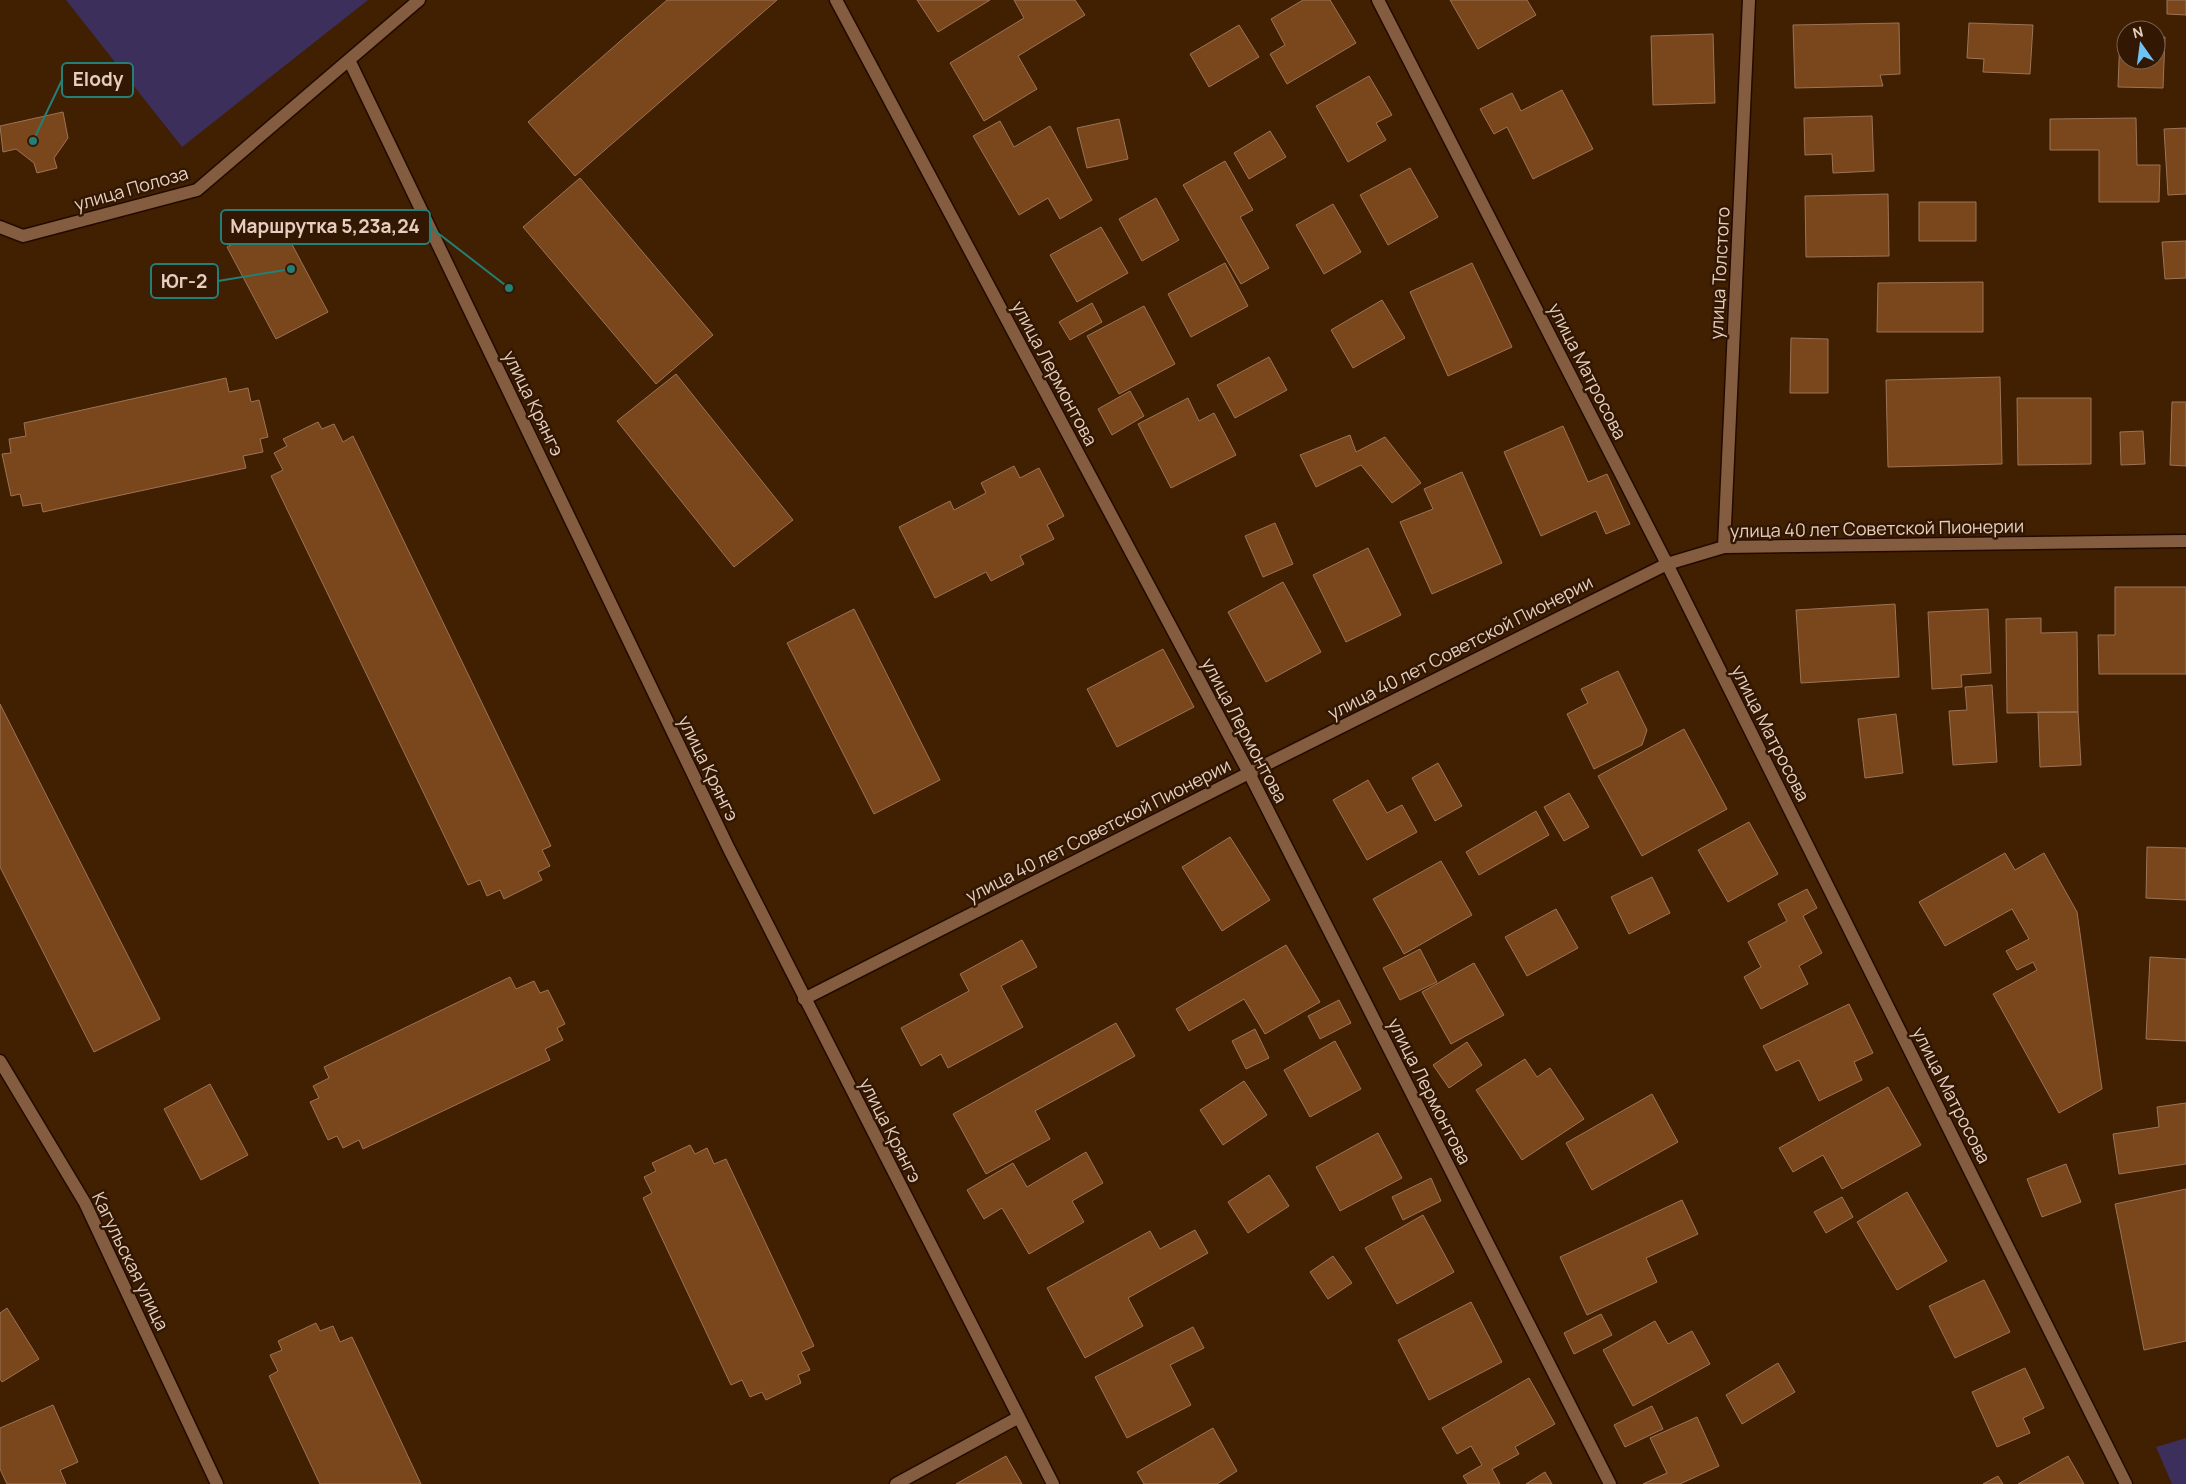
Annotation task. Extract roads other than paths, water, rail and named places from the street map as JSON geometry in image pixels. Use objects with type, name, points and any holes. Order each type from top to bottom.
[{"type":"street","name":"улица Полоза","points":[[0,227],[23,236],[197,190],[419,0]]},
{"type":"street","name":"улица Лермонтова","points":[[836,0],[1249,773],[1610,1484]]},
{"type":"street","name":"улица Матросова","points":[[1378,0],[1667,564],[2126,1484]]},
{"type":"street","name":"улица Толстого","points":[[1724,547],[1748,0]]},
{"type":"street","name":"улица Крянгэ","points":[[349,60],[729,849],[1053,1484]]},
{"type":"street","name":"улица 40 лет Советской Пионерии","points":[[804,999],[1249,773],[1667,564],[1724,547],[2186,541]]},
{"type":"street","name":"Кагульская улица","points":[[0,1061],[85,1203],[217,1484]]},
{"type":"street","points":[[896,1484],[1019,1417]]},
{"type":"place","name":"Elody","points":[[33,141]]},
{"type":"place","name":"Юг-2","points":[[291,269]]},
{"type":"place","name":"Маршрутка 5,23а,24","points":[[509,288]]}]
